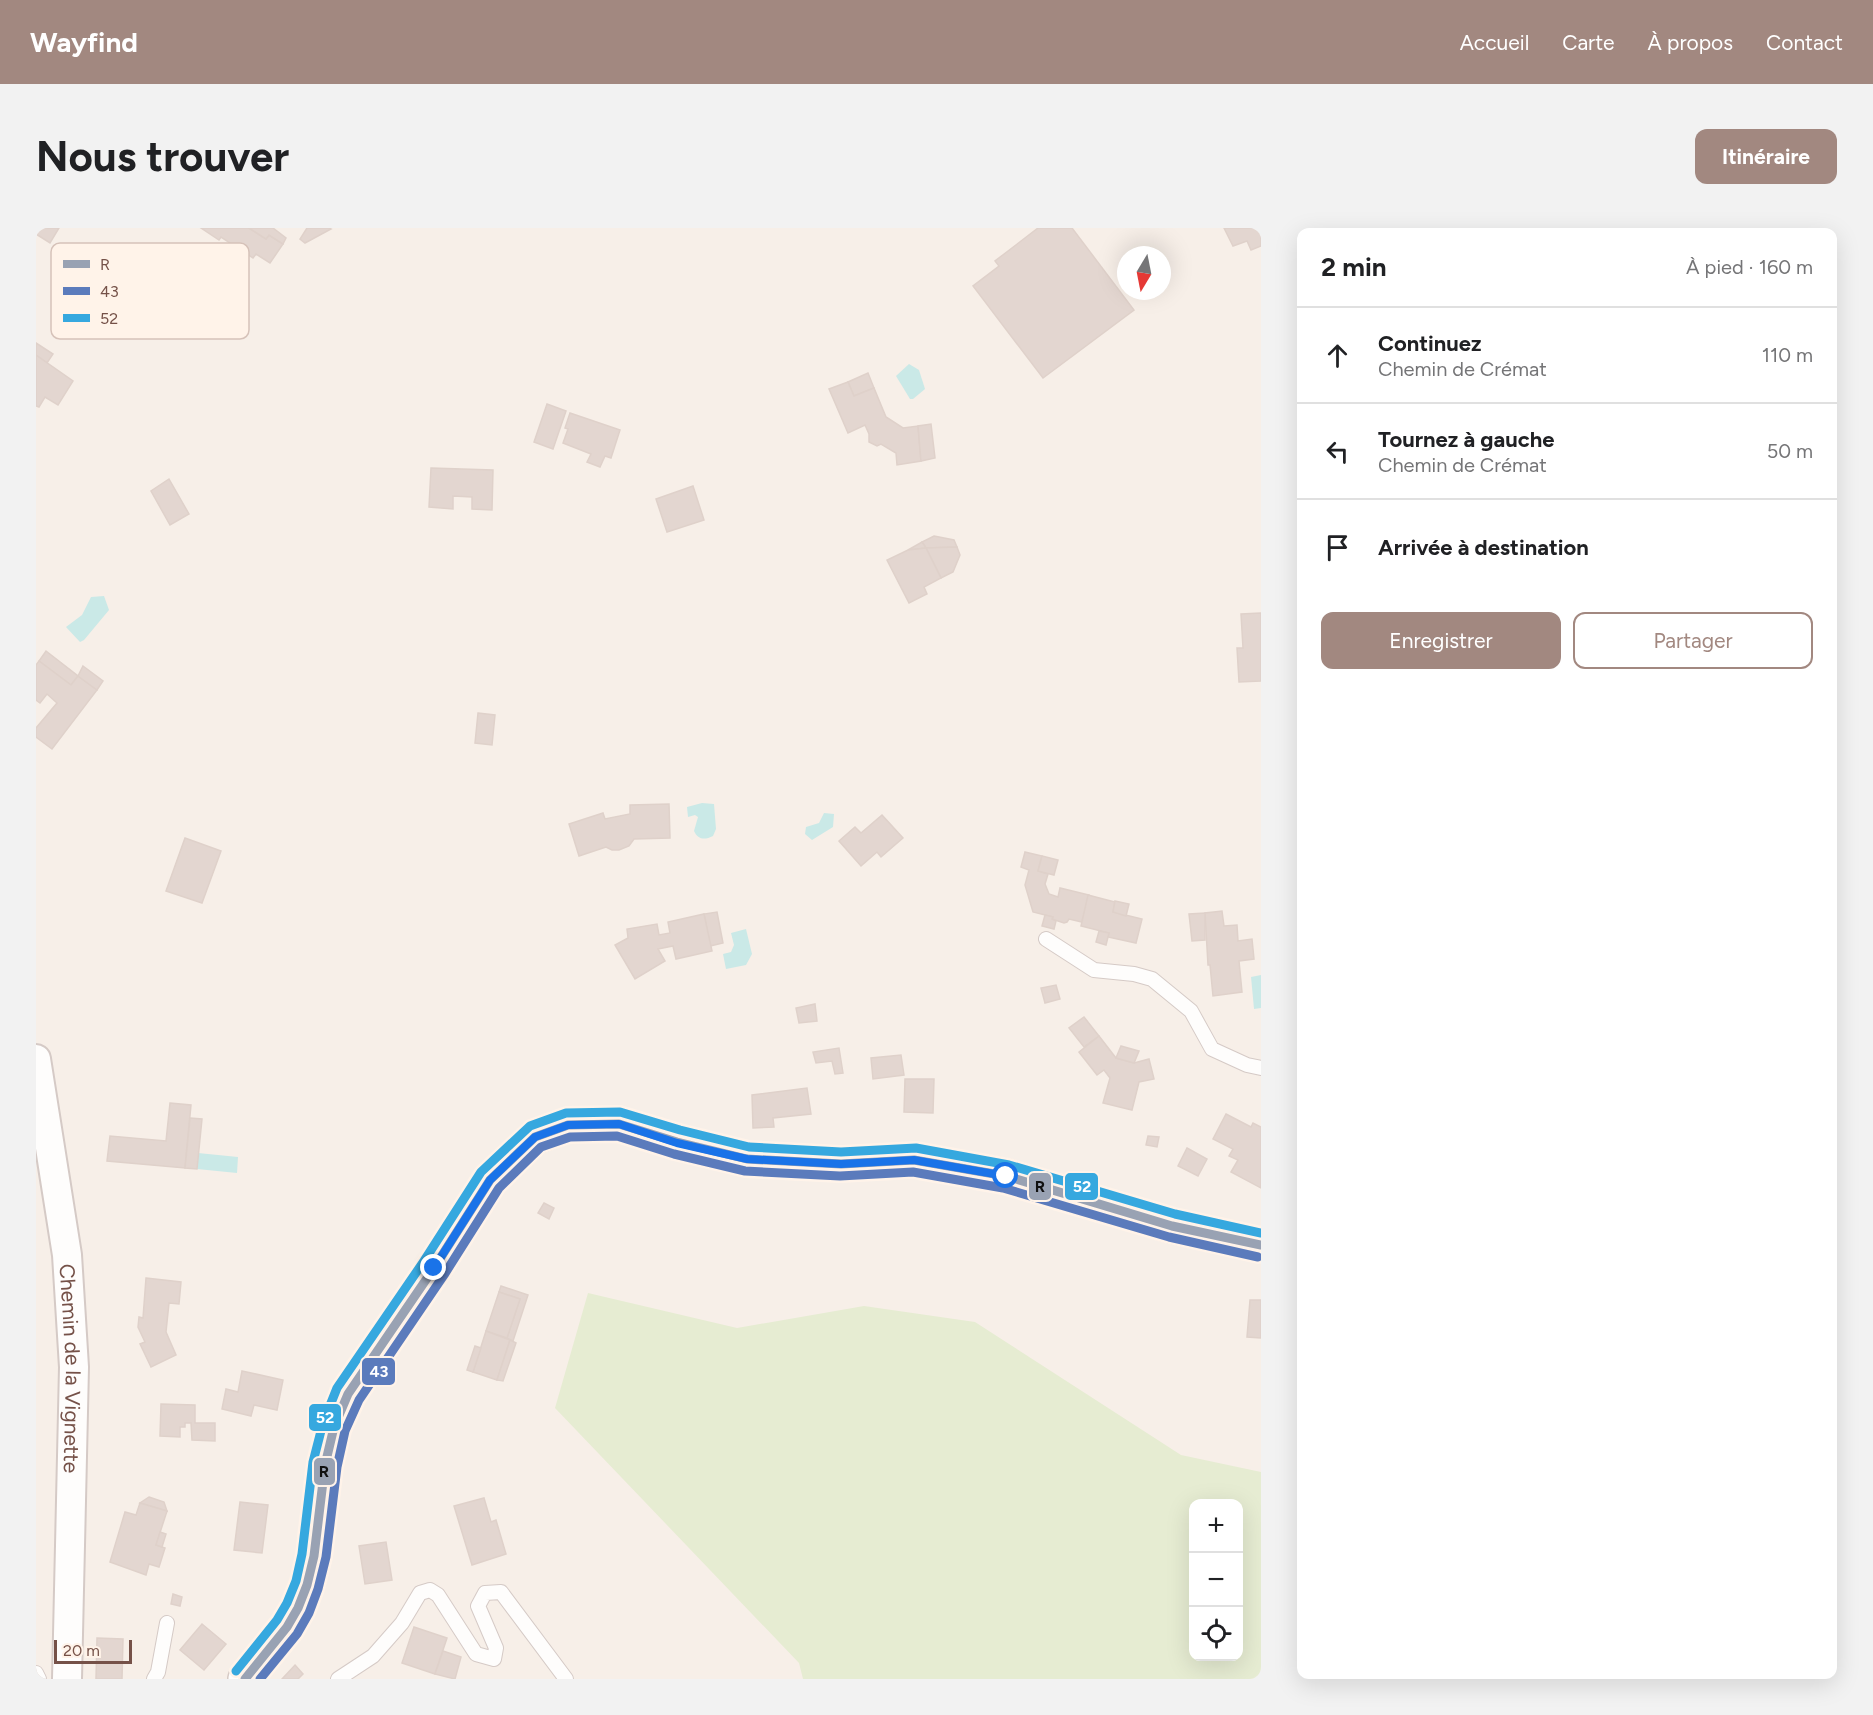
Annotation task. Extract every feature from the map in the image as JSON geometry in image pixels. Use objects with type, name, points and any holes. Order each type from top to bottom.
[{"type":"street","name":"Chemin de la Vignette","points":[[36,1059],[67,1255],[74,1367],[67,1679]]},
{"type":"street","points":[[245,1679],[287,1627],[304,1593],[314,1556],[332,1436],[348,1394],[434,1268],[490,1180],[535,1137],[568,1125],[619,1124],[677,1143],[747,1159],[841,1164],[914,1160],[1006,1176],[1172,1226],[1258,1240]]},
{"type":"lane","points":[[1046,939],[1094,970],[1134,974],[1152,979],[1191,1011],[1212,1049],[1247,1065],[1261,1068]]},
{"type":"lane","points":[[338,1679],[373,1656],[402,1623],[420,1593],[430,1590],[438,1595],[476,1654],[494,1659],[496,1648],[478,1606],[485,1593],[501,1592],[566,1679]]},
{"type":"lane","points":[[154,1679],[158,1672],[167,1623]]},
{"type":"lane","points":[[36,1673],[39,1679]]},
{"type":"green space","points":[[588,1293],[737,1328],[864,1306],[975,1322],[1181,1455],[1261,1472],[1261,1679],[803,1679],[799,1663],[555,1408]]},
{"type":"water","points":[[909,364],[919,370],[925,389],[913,399],[910,399],[896,376]]},
{"type":"water","points":[[104,596],[109,610],[80,642],[66,627],[82,615],[91,597]]},
{"type":"water","points":[[702,803],[714,804],[716,829],[713,836],[705,839],[700,838],[694,831],[698,817],[695,815],[688,817],[687,807]]},
{"type":"water","points":[[824,813],[834,814],[833,827],[812,840],[805,834],[806,827],[819,823]]},
{"type":"water","points":[[746,929],[752,954],[746,965],[726,969],[723,954],[731,952],[734,945],[731,933]]},
{"type":"water","points":[[1261,975],[1261,1008],[1254,1009],[1251,977]]},
{"type":"water","points":[[198,1153],[238,1157],[237,1173],[197,1169]]},
{"type":"building","points":[[36,228],[59,228],[50,243],[36,234]]},
{"type":"building","points":[[201,228],[249,228],[266,239],[269,235],[283,244],[270,263],[256,254],[253,258],[249,255],[249,243],[230,243],[221,237],[219,240]]},
{"type":"building","points":[[249,228],[273,228],[286,238],[283,244],[269,235],[266,239]]},
{"type":"building","points":[[307,228],[331,229],[305,243],[300,239]]},
{"type":"building","points":[[1038,228],[1072,228],[1117,288],[1117,300],[1126,300],[1134,310],[1043,378],[973,286],[999,266],[995,261]]},
{"type":"building","points":[[1224,228],[1261,228],[1261,246],[1251,250],[1247,241],[1233,246]]},
{"type":"building","points":[[36,343],[53,354],[47,363],[36,355]]},
{"type":"building","points":[[36,355],[73,381],[58,405],[45,397],[39,407],[36,406]]},
{"type":"building","points":[[868,373],[874,388],[854,396],[848,382]]},
{"type":"building","points":[[848,382],[854,396],[874,388],[886,417],[903,428],[918,426],[921,461],[897,465],[896,453],[881,444],[877,446],[869,442],[869,434],[865,425],[848,433],[829,389]]},
{"type":"building","points":[[547,404],[566,411],[553,449],[534,442]]},
{"type":"building","points":[[570,413],[620,430],[611,458],[605,456],[600,467],[587,462],[591,454],[563,443]]},
{"type":"building","points":[[931,424],[935,458],[921,461],[918,426]]},
{"type":"building","points":[[431,468],[493,470],[492,510],[472,509],[472,497],[453,496],[453,509],[429,507]]},
{"type":"building","points":[[169,479],[189,514],[170,525],[151,491]]},
{"type":"building","points":[[693,486],[704,520],[667,532],[656,499]]},
{"type":"building","points":[[934,536],[954,540],[957,547],[926,548],[922,542]]},
{"type":"building","points":[[922,542],[926,548],[908,550]]},
{"type":"building","points":[[957,547],[960,555],[953,572],[941,578],[926,548]]},
{"type":"building","points":[[926,548],[941,578],[924,587],[927,594],[909,603],[887,560],[908,550]]},
{"type":"building","points":[[1261,613],[1261,681],[1239,682],[1237,648],[1243,648],[1241,614]]},
{"type":"building","points":[[46,651],[78,676],[71,685],[39,661]]},
{"type":"building","points":[[39,661],[71,685],[78,676],[97,690],[52,749],[36,737],[36,728],[57,703],[47,694],[40,703],[36,700],[36,665]]},
{"type":"building","points":[[83,666],[103,681],[97,690],[78,676]]},
{"type":"building","points":[[478,713],[495,715],[492,745],[475,743]]},
{"type":"building","points":[[669,804],[670,838],[634,839],[629,846],[619,850],[606,847],[579,856],[569,824],[603,813],[605,819],[630,814],[630,805]]},
{"type":"building","points":[[882,815],[903,838],[881,857],[877,852],[861,866],[839,841],[855,827],[861,833]]},
{"type":"building","points":[[185,838],[221,851],[202,903],[166,891]]},
{"type":"building","points":[[1025,852],[1042,856],[1038,871],[1048,874],[1045,884],[1049,894],[1058,897],[1060,888],[1089,895],[1082,922],[1069,919],[1064,923],[1052,919],[1053,917],[1033,912],[1025,885],[1029,870],[1021,867]]},
{"type":"building","points":[[1042,856],[1058,860],[1054,875],[1038,871]]},
{"type":"building","points":[[1088,895],[1115,902],[1113,912],[1142,919],[1136,943],[1108,937],[1109,933],[1081,926]]},
{"type":"building","points":[[1115,901],[1129,904],[1126,916],[1113,912]]},
{"type":"building","points":[[1222,911],[1224,926],[1237,925],[1238,941],[1252,939],[1254,959],[1239,961],[1242,992],[1213,996],[1210,965],[1208,965],[1205,913]]},
{"type":"building","points":[[717,912],[723,943],[710,946],[704,914]]},
{"type":"building","points":[[1205,913],[1205,940],[1192,941],[1189,914]]},
{"type":"building","points":[[704,914],[712,951],[676,959],[673,946],[658,949],[665,961],[635,979],[615,945],[628,938],[627,929],[657,924],[659,935],[670,933],[668,922]]},
{"type":"building","points":[[1045,915],[1053,917],[1052,919],[1056,921],[1054,929],[1042,926]]},
{"type":"building","points":[[1099,931],[1109,933],[1106,945],[1096,942]]},
{"type":"building","points":[[1056,985],[1060,999],[1045,1003],[1041,988]]},
{"type":"building","points":[[815,1004],[817,1021],[799,1023],[796,1008]]},
{"type":"building","points":[[1084,1017],[1099,1036],[1084,1047],[1069,1028]]},
{"type":"building","points":[[1099,1036],[1116,1058],[1134,1063],[1149,1059],[1154,1079],[1139,1082],[1132,1110],[1103,1103],[1110,1078],[1104,1070],[1097,1075],[1079,1052]]},
{"type":"building","points":[[1121,1046],[1139,1051],[1134,1063],[1116,1058]]},
{"type":"building","points":[[839,1048],[843,1073],[835,1074],[832,1061],[816,1063],[813,1052]]},
{"type":"building","points":[[901,1055],[904,1075],[873,1079],[871,1058]]},
{"type":"building","points":[[905,1079],[934,1079],[933,1113],[904,1112]]},
{"type":"building","points":[[807,1088],[811,1114],[773,1118],[774,1127],[753,1128],[752,1095]]},
{"type":"building","points":[[170,1103],[191,1105],[185,1168],[107,1161],[110,1136],[166,1141]]},
{"type":"building","points":[[1226,1114],[1251,1127],[1253,1123],[1261,1127],[1261,1188],[1231,1172],[1238,1160],[1229,1156],[1233,1149],[1213,1139]]},
{"type":"building","points":[[190,1118],[202,1119],[197,1169],[185,1168]]},
{"type":"building","points":[[1148,1136],[1159,1137],[1157,1147],[1146,1145]]},
{"type":"building","points":[[1187,1148],[1207,1159],[1198,1176],[1178,1166]]},
{"type":"building","points":[[544,1203],[554,1208],[549,1219],[538,1213]]},
{"type":"building","points":[[146,1278],[181,1282],[179,1304],[169,1303],[166,1332],[176,1355],[151,1367],[140,1344],[145,1342],[138,1327],[139,1317],[143,1318]]},
{"type":"building","points":[[501,1286],[528,1295],[513,1341],[507,1338],[520,1299],[499,1292]]},
{"type":"building","points":[[499,1292],[520,1299],[507,1338],[486,1331]]},
{"type":"building","points":[[1250,1300],[1261,1300],[1261,1338],[1247,1337]]},
{"type":"building","points":[[486,1331],[510,1340],[497,1380],[473,1372]]},
{"type":"building","points":[[510,1340],[516,1343],[503,1381],[497,1380]]},
{"type":"building","points":[[475,1346],[481,1348],[473,1372],[467,1370]]},
{"type":"building","points":[[242,1371],[283,1380],[277,1410],[254,1405],[251,1416],[222,1409],[226,1389],[238,1392]]},
{"type":"building","points":[[161,1404],[195,1405],[195,1423],[215,1423],[215,1441],[192,1440],[191,1423],[185,1423],[185,1427],[180,1427],[180,1437],[160,1436]]},
{"type":"building","points":[[149,1497],[164,1502],[167,1511],[140,1503]]},
{"type":"building","points":[[484,1498],[491,1522],[496,1520],[506,1554],[472,1565],[454,1506]]},
{"type":"building","points":[[240,1502],[268,1505],[262,1553],[234,1550]]},
{"type":"building","points":[[140,1503],[167,1511],[156,1545],[165,1548],[159,1567],[149,1564],[146,1575],[110,1562],[125,1512],[136,1515]]},
{"type":"building","points":[[160,1532],[166,1534],[162,1547],[156,1545]]},
{"type":"building","points":[[386,1542],[392,1580],[365,1584],[359,1546]]},
{"type":"building","points":[[173,1594],[182,1597],[180,1606],[171,1604]]},
{"type":"building","points":[[202,1624],[226,1644],[204,1670],[180,1650]]},
{"type":"building","points":[[414,1627],[447,1638],[435,1674],[402,1663]]},
{"type":"building","points":[[97,1638],[123,1639],[122,1679],[96,1679]]},
{"type":"building","points":[[443,1651],[461,1657],[455,1679],[435,1674]]},
{"type":"building","points":[[295,1665],[303,1674],[298,1679],[282,1679]]},
{"type":"transit line","name":"52","points":[[236,1671],[277,1620],[296,1581],[302,1554],[313,1462],[323,1423],[337,1388],[424,1261],[481,1172],[530,1126],[566,1113],[620,1112],[749,1147],[841,1152],[916,1148],[1009,1165],[1175,1214],[1261,1233]]},
{"type":"transit line","name":"R","points":[[245,1679],[287,1627],[307,1585],[314,1556],[325,1465],[334,1427],[348,1394],[434,1268],[490,1180],[535,1137],[568,1125],[619,1124],[677,1142],[747,1159],[841,1164],[914,1160],[1006,1176],[1172,1226],[1261,1245]]},
{"type":"transit line","name":"43","points":[[260,1679],[297,1634],[309,1613],[318,1589],[326,1557],[337,1467],[345,1431],[359,1400],[444,1275],[499,1188],[541,1147],[570,1137],[617,1136],[674,1154],[745,1171],[840,1176],[913,1172],[1003,1188],[1169,1237],[1258,1257]]},
{"type":"route","points":[[434,1268],[490,1180],[535,1137],[568,1125],[619,1124],[677,1143],[747,1159],[841,1164],[914,1160],[1006,1176]]}]
